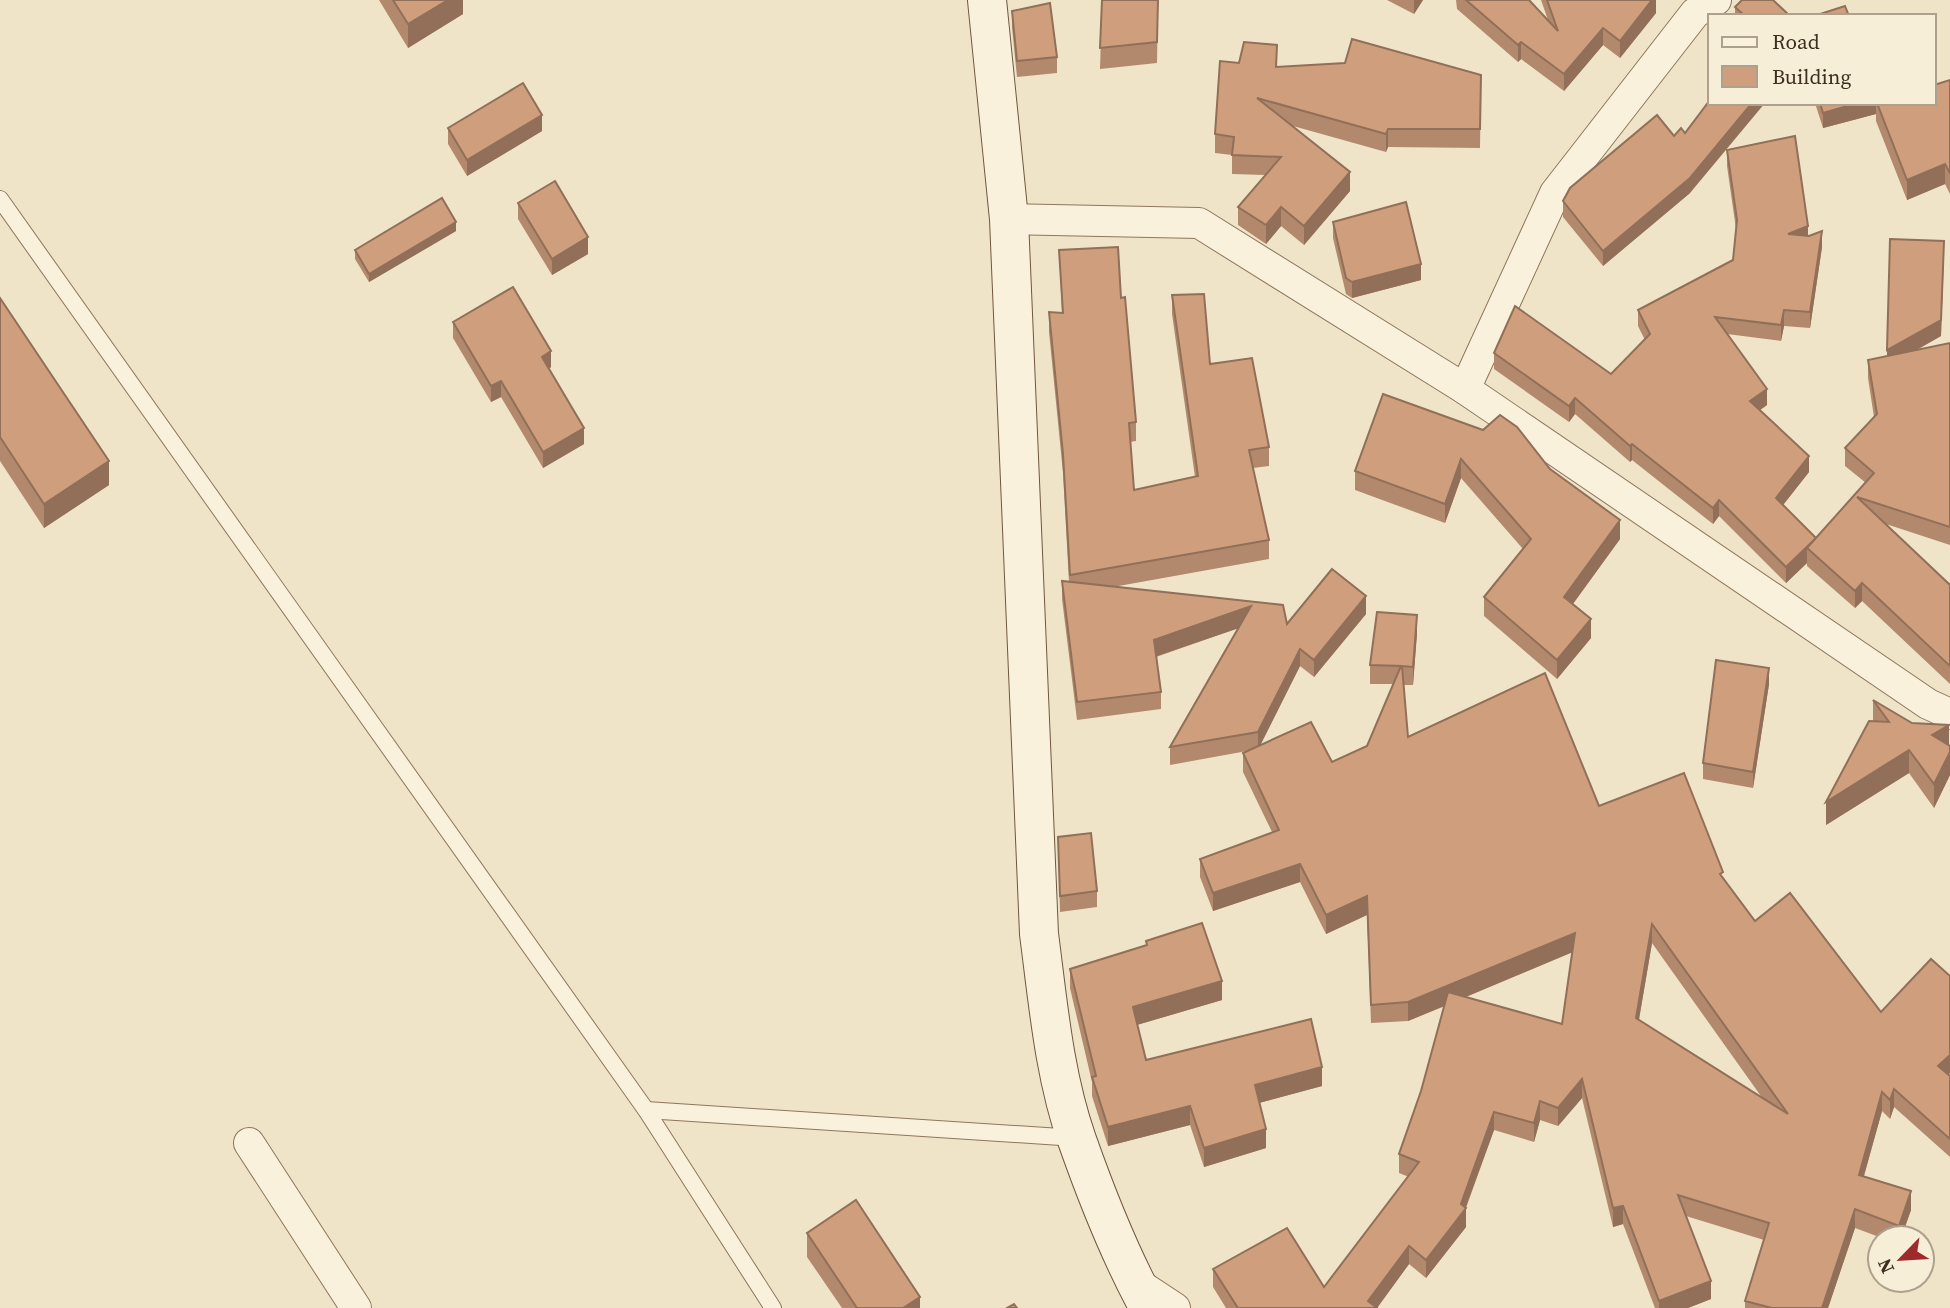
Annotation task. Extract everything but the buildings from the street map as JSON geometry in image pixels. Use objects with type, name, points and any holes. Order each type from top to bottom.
[{"type":"main road","points":[[987,0],[1009,219],[1039,934],[1050,1024],[1076,1138],[1141,1295]]},
{"type":"street","points":[[1465,389],[1555,193],[1695,13],[1716,0]]},
{"type":"street","points":[[1009,219],[1199,223],[1465,389],[1928,704],[1950,714]]},
{"type":"street","points":[[249,1143],[356,1308]]},
{"type":"street","points":[[1141,1295],[1175,1308]]},
{"type":"lane","points":[[0,199],[646,1110],[773,1308]]},
{"type":"lane","points":[[646,1110],[1076,1138]]}]
